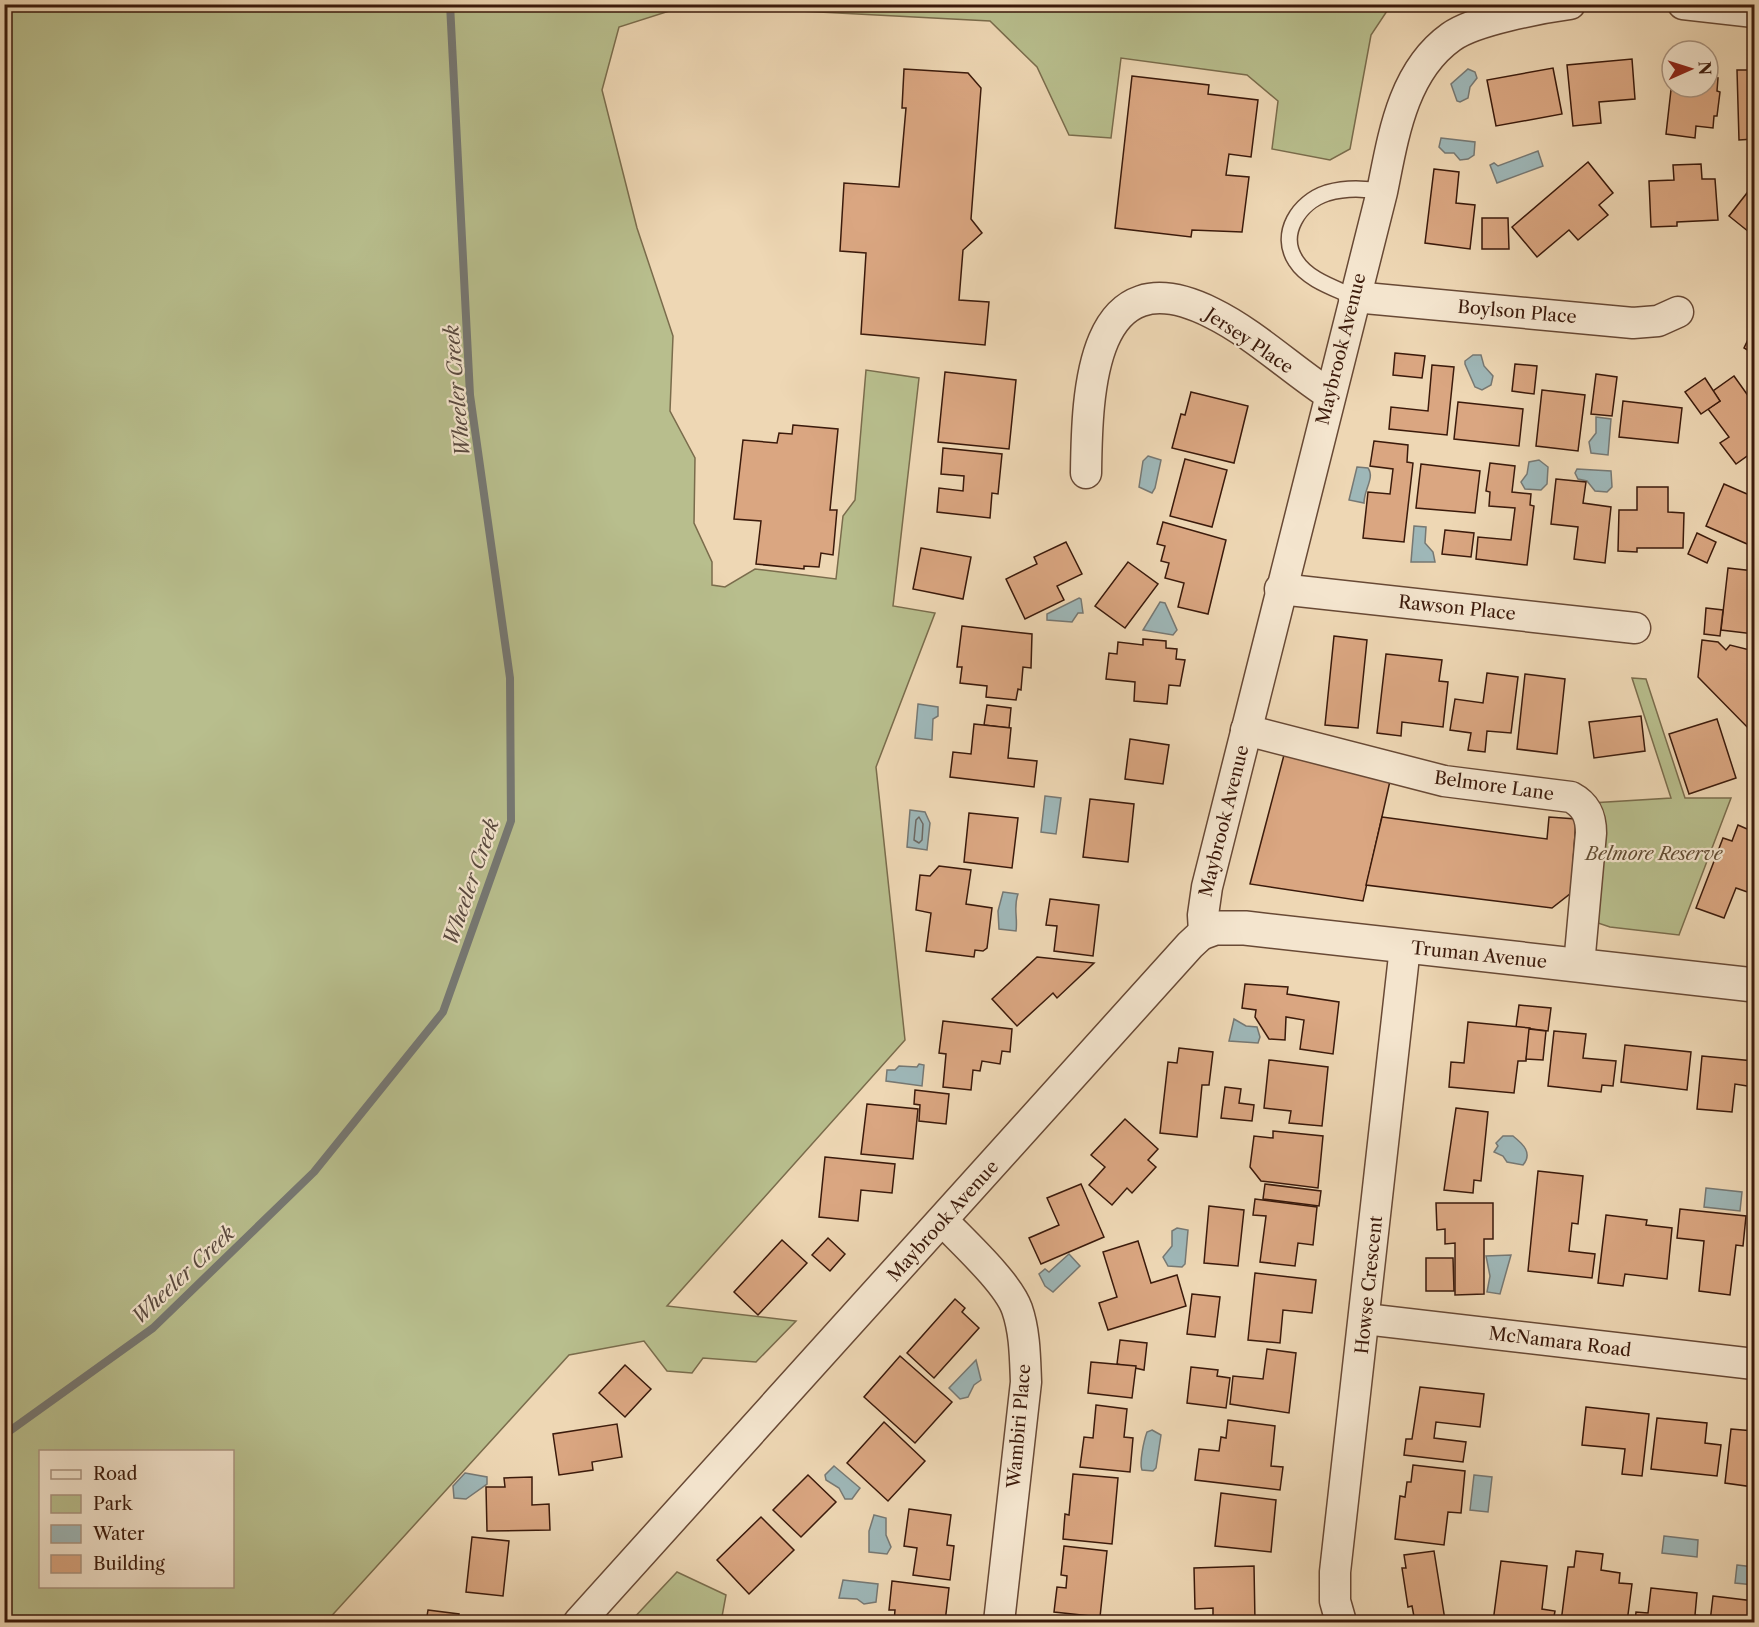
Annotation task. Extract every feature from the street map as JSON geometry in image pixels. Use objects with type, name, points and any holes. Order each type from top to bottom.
[{"type":"street","name":"Maybrook Avenue","points":[[579,1623],[1204,932],[1203,915],[1207,887],[1329,394],[1382,192],[1397,123],[1409,89],[1429,59],[1452,36],[1491,21],[1570,4]]},
{"type":"street","points":[[1683,4],[1755,12]]},
{"type":"street","name":"Jersey Place","points":[[1086,473],[1087,411],[1098,352],[1118,316],[1130,306],[1153,297],[1167,297],[1182,301],[1213,314],[1329,394]]},
{"type":"street","name":"Boylson Place","points":[[1354,297],[1633,323],[1658,321],[1678,312]]},
{"type":"street","name":"Rawson Place","points":[[1280,589],[1635,628]]},
{"type":"street","name":"Belmore Lane","points":[[1246,730],[1444,782],[1571,797],[1580,802],[1588,813],[1591,833],[1579,965]]},
{"type":"street","name":"Truman Avenue","points":[[1204,932],[1215,928],[1245,928],[1755,985]]},
{"type":"street","name":"Howse Crescent","points":[[1341,1623],[1335,1601],[1335,1572],[1406,947]]},
{"type":"street","name":"Wambiri Place","points":[[943,1221],[985,1266],[1017,1308],[1024,1343],[1026,1382],[999,1623]]},
{"type":"street","name":"McNamara Road","points":[[1365,1319],[1755,1364]]},
{"type":"lane","points":[[1354,297],[1310,275],[1297,263],[1290,251],[1288,237],[1292,223],[1302,208],[1326,194],[1366,189],[1382,192]]},
{"type":"green space","points":[[5,4],[1391,5],[1371,35],[1350,149],[1330,160],[1272,149],[1278,101],[1247,75],[1121,58],[1111,138],[1069,135],[1037,67],[990,21],[688,5],[619,27],[602,90],[637,228],[673,336],[670,411],[695,458],[694,523],[712,562],[712,585],[725,587],[755,569],[836,579],[843,516],[855,500],[866,370],[919,378],[893,606],[935,613],[876,767],[905,1040],[667,1306],[796,1321],[756,1362],[703,1358],[692,1373],[667,1371],[644,1341],[569,1355],[326,1622],[5,1622]]},
{"type":"green space","name":"Belmore Reserve","points":[[1632,678],[1646,679],[1685,798],[1731,798],[1679,935],[1610,927],[1595,922],[1591,803],[1671,798]]},
{"type":"green space","points":[[677,1572],[726,1595],[721,1622],[630,1622]]},
{"type":"water","points":[[1468,69],[1475,72],[1477,78],[1470,87],[1468,98],[1460,102],[1457,101],[1451,84]]},
{"type":"water","points":[[1441,138],[1475,142],[1474,155],[1460,160],[1454,153],[1445,153],[1439,147]]},
{"type":"water","points":[[1538,151],[1543,166],[1497,183],[1490,165],[1494,163],[1498,166]]},
{"type":"water","points":[[1473,355],[1481,355],[1484,366],[1493,376],[1491,385],[1482,390],[1475,387],[1465,364],[1465,361]]},
{"type":"water","points":[[1596,417],[1611,419],[1608,455],[1591,453],[1589,442],[1596,433]]},
{"type":"water","points":[[1148,456],[1161,460],[1152,493],[1139,487],[1143,461]]},
{"type":"water","points":[[1539,460],[1548,467],[1547,484],[1541,490],[1525,489],[1521,482],[1527,474],[1529,462]]},
{"type":"water","points":[[1357,467],[1368,468],[1370,472],[1364,503],[1349,500]]},
{"type":"water","points":[[1577,469],[1611,471],[1612,487],[1607,492],[1595,491],[1587,481],[1578,479],[1575,473]]},
{"type":"water","points":[[1414,526],[1426,527],[1425,543],[1433,552],[1435,562],[1411,562]]},
{"type":"water","points":[[1079,598],[1083,613],[1078,613],[1072,622],[1047,620],[1047,614]]},
{"type":"water","points":[[1160,602],[1165,603],[1177,630],[1173,635],[1143,630]]},
{"type":"water","points":[[918,704],[938,707],[938,716],[933,719],[932,740],[915,738]]},
{"type":"water","points":[[1045,796],[1061,798],[1056,834],[1041,832]]},
{"type":"water","points":[[910,810],[925,812],[930,823],[927,850],[907,847]]},
{"type":"water","points":[[1003,892],[1018,894],[1016,931],[999,929],[998,911]]},
{"type":"water","points":[[1234,1019],[1246,1026],[1257,1027],[1260,1037],[1258,1043],[1229,1041]]},
{"type":"water","points":[[919,1064],[924,1065],[922,1086],[886,1081],[887,1070],[895,1070],[899,1066],[917,1067]]},
{"type":"water","points":[[1503,1136],[1513,1136],[1523,1146],[1527,1157],[1523,1165],[1507,1162],[1503,1156],[1494,1152],[1498,1146],[1496,1143]]},
{"type":"water","points":[[1706,1188],[1742,1192],[1740,1211],[1704,1207]]},
{"type":"water","points":[[1177,1228],[1188,1230],[1185,1264],[1182,1267],[1168,1266],[1163,1257],[1172,1246],[1172,1231]]},
{"type":"water","points":[[1069,1254],[1080,1266],[1053,1292],[1045,1286],[1039,1274],[1045,1269],[1049,1272]]},
{"type":"water","points":[[1511,1255],[1500,1294],[1487,1292],[1490,1276],[1486,1256]]},
{"type":"water","points":[[976,1360],[981,1380],[974,1385],[968,1397],[960,1399],[949,1388]]},
{"type":"water","points":[[1152,1430],[1161,1435],[1156,1468],[1153,1471],[1142,1470],[1141,1457],[1147,1432]]},
{"type":"water","points":[[834,1466],[860,1488],[852,1499],[845,1499],[839,1488],[826,1480],[825,1475]]},
{"type":"water","points":[[465,1473],[487,1477],[487,1484],[466,1499],[454,1498],[453,1486]]},
{"type":"water","points":[[1474,1475],[1492,1477],[1488,1512],[1470,1510]]},
{"type":"water","points":[[874,1515],[886,1518],[886,1535],[891,1547],[887,1554],[869,1552],[869,1531]]},
{"type":"water","points":[[1664,1536],[1698,1540],[1697,1557],[1662,1553]]},
{"type":"water","points":[[1737,1565],[1754,1567],[1754,1585],[1735,1583]]},
{"type":"water","points":[[843,1580],[878,1584],[876,1602],[864,1604],[857,1599],[839,1598]]},
{"type":"building","points":[[1632,59],[1635,99],[1599,102],[1601,123],[1573,126],[1567,65]]},
{"type":"building","points":[[1553,68],[1562,114],[1496,126],[1487,80]]},
{"type":"building","points":[[904,69],[968,73],[981,88],[971,219],[982,233],[963,250],[959,300],[989,302],[985,345],[861,334],[866,253],[840,251],[844,183],[899,187],[906,108],[902,108]]},
{"type":"building","points":[[1737,70],[1754,70],[1754,139],[1739,140]]},
{"type":"building","points":[[1132,76],[1209,85],[1208,94],[1258,100],[1251,157],[1229,154],[1226,175],[1249,177],[1242,232],[1192,230],[1191,237],[1115,228]]},
{"type":"building","points":[[1670,99],[1719,99],[1713,128],[1696,126],[1695,138],[1666,134]]},
{"type":"building","points":[[1588,162],[1613,193],[1599,205],[1608,215],[1578,240],[1569,230],[1537,257],[1512,227]]},
{"type":"building","points":[[1701,164],[1702,179],[1715,179],[1718,220],[1677,222],[1677,226],[1651,227],[1649,181],[1674,180],[1673,165]]},
{"type":"building","points":[[1434,169],[1459,172],[1456,203],[1475,205],[1470,249],[1425,243]]},
{"type":"building","points":[[1754,184],[1754,236],[1729,216]]},
{"type":"building","points":[[1482,218],[1508,218],[1509,249],[1482,249]]},
{"type":"building","points":[[1754,327],[1754,354],[1744,348]]},
{"type":"building","points":[[1395,353],[1425,356],[1422,378],[1393,375]]},
{"type":"building","points":[[1515,364],[1537,366],[1534,394],[1512,391]]},
{"type":"building","points":[[1432,365],[1454,367],[1447,435],[1389,429],[1391,407],[1428,411]]},
{"type":"building","points":[[945,372],[1016,380],[1009,449],[938,442]]},
{"type":"building","points":[[1596,374],[1617,377],[1612,416],[1591,414]]},
{"type":"building","points":[[1734,376],[1754,404],[1754,451],[1736,464],[1720,443],[1729,437],[1708,409],[1720,401],[1713,391]]},
{"type":"building","points":[[1705,378],[1720,401],[1701,414],[1685,392]]},
{"type":"building","points":[[1542,390],[1585,395],[1578,451],[1536,446]]},
{"type":"building","points":[[1191,392],[1248,406],[1234,463],[1172,448],[1181,414],[1185,415]]},
{"type":"building","points":[[1623,401],[1682,408],[1678,443],[1619,437]]},
{"type":"building","points":[[1458,402],[1523,409],[1519,446],[1454,439]]},
{"type":"building","points":[[793,425],[838,429],[830,510],[837,510],[833,555],[821,553],[819,567],[804,566],[804,569],[756,564],[761,521],[734,519],[743,440],[777,443],[779,433],[792,434]]},
{"type":"building","points":[[1374,441],[1408,445],[1407,462],[1413,463],[1404,542],[1363,538],[1368,492],[1390,494],[1393,469],[1370,466]]},
{"type":"building","points":[[943,448],[1002,454],[998,494],[992,493],[990,518],[937,512],[939,488],[963,491],[964,476],[941,474]]},
{"type":"building","points":[[1185,459],[1227,470],[1212,527],[1170,516]]},
{"type":"building","points":[[1490,463],[1515,466],[1512,492],[1531,494],[1530,505],[1534,506],[1527,565],[1476,559],[1478,537],[1511,540],[1515,508],[1489,506],[1490,492],[1486,491]]},
{"type":"building","points":[[1421,464],[1480,471],[1475,513],[1416,508]]},
{"type":"building","points":[[1556,479],[1586,482],[1583,503],[1611,507],[1605,563],[1574,559],[1578,527],[1551,524]]},
{"type":"building","points":[[1724,484],[1754,497],[1754,547],[1706,526]]},
{"type":"building","points":[[1637,487],[1668,487],[1668,512],[1684,513],[1683,548],[1637,548],[1637,552],[1618,551],[1619,510],[1637,510]]},
{"type":"building","points":[[1163,522],[1226,540],[1208,614],[1178,607],[1184,583],[1165,578],[1169,563],[1161,561],[1165,546],[1157,544]]},
{"type":"building","points":[[1445,530],[1474,533],[1471,557],[1442,554]]},
{"type":"building","points":[[1697,533],[1716,542],[1707,563],[1688,554]]},
{"type":"building","points":[[1066,542],[1082,574],[1057,586],[1064,600],[1025,619],[1006,579],[1037,564],[1034,557]]},
{"type":"building","points":[[921,548],[971,557],[963,599],[913,589]]},
{"type":"building","points":[[1128,562],[1158,584],[1125,628],[1095,606]]},
{"type":"building","points":[[1728,568],[1754,571],[1754,634],[1721,630]]},
{"type":"building","points":[[1706,608],[1723,610],[1720,636],[1704,634]]},
{"type":"building","points":[[962,626],[1032,634],[1031,668],[1023,667],[1021,690],[1018,689],[1016,700],[986,697],[987,686],[960,683],[962,667],[957,667]]},
{"type":"building","points":[[1334,636],[1367,640],[1358,728],[1325,725]]},
{"type":"building","points":[[1143,639],[1166,641],[1166,648],[1177,649],[1176,659],[1185,660],[1180,686],[1169,685],[1167,704],[1134,701],[1135,682],[1106,679],[1109,653],[1117,654],[1118,642],[1143,645]]},
{"type":"building","points":[[1702,640],[1718,642],[1726,650],[1730,645],[1754,651],[1754,670],[1751,674],[1754,678],[1754,709],[1751,731],[1698,677]]},
{"type":"building","points":[[1386,654],[1442,660],[1439,681],[1448,682],[1443,727],[1402,722],[1401,736],[1377,733]]},
{"type":"building","points":[[1487,673],[1518,677],[1511,733],[1487,731],[1485,752],[1468,750],[1471,733],[1450,730],[1455,699],[1483,703]]},
{"type":"building","points":[[1525,674],[1565,679],[1557,754],[1517,749]]},
{"type":"building","points":[[987,705],[1011,708],[1009,728],[984,725]]},
{"type":"building","points":[[1641,716],[1645,751],[1594,758],[1589,722]]},
{"type":"building","points":[[1717,719],[1736,778],[1689,794],[1669,734]]},
{"type":"building","points":[[974,724],[1011,728],[1008,758],[1037,761],[1034,787],[950,777],[953,752],[971,754]]},
{"type":"building","points":[[1130,739],[1169,745],[1163,784],[1125,779]]},
{"type":"building","points":[[1284,755],[1390,781],[1363,901],[1250,884]]},
{"type":"building","points":[[1090,799],[1134,804],[1128,862],[1083,857]]},
{"type":"building","points":[[969,813],[1018,818],[1012,868],[964,862]]},
{"type":"building","points":[[1382,817],[1547,839],[1549,817],[1576,819],[1571,893],[1552,908],[1366,885]]},
{"type":"building","points":[[1738,825],[1754,832],[1754,889],[1753,894],[1736,888],[1724,918],[1696,908],[1723,838],[1732,841]]},
{"type":"building","points":[[939,866],[971,870],[966,904],[992,908],[987,948],[983,951],[975,950],[974,957],[926,951],[931,913],[916,910],[920,875],[930,876]]},
{"type":"building","points":[[1050,899],[1099,905],[1093,956],[1054,951],[1057,926],[1046,925]]},
{"type":"building","points":[[1037,957],[1094,963],[1057,998],[1053,993],[1017,1026],[992,999]]},
{"type":"building","points":[[1245,984],[1288,987],[1287,994],[1339,1002],[1333,1054],[1300,1049],[1304,1020],[1286,1017],[1285,1040],[1269,1039],[1255,1017],[1256,1010],[1242,1008]]},
{"type":"building","points":[[1519,1005],[1551,1008],[1548,1031],[1516,1027]]},
{"type":"building","points":[[943,1021],[1012,1029],[1010,1052],[1002,1051],[1000,1064],[982,1061],[980,1071],[973,1070],[971,1090],[943,1087],[946,1054],[939,1053]]},
{"type":"building","points":[[1468,1022],[1530,1028],[1526,1061],[1518,1061],[1514,1093],[1449,1087],[1451,1062],[1464,1063]]},
{"type":"building","points":[[1529,1029],[1546,1031],[1543,1060],[1526,1059]]},
{"type":"building","points":[[1554,1031],[1586,1034],[1583,1058],[1616,1061],[1613,1086],[1602,1085],[1601,1092],[1548,1086]]},
{"type":"building","points":[[1625,1045],[1691,1052],[1687,1090],[1621,1082]]},
{"type":"building","points":[[1179,1048],[1213,1052],[1209,1085],[1202,1085],[1197,1137],[1160,1133],[1168,1062],[1177,1063]]},
{"type":"building","points":[[1702,1056],[1754,1061],[1754,1087],[1735,1084],[1732,1112],[1697,1109]]},
{"type":"building","points":[[1269,1060],[1328,1067],[1322,1126],[1289,1123],[1291,1111],[1264,1108]]},
{"type":"building","points":[[1225,1087],[1241,1089],[1239,1103],[1254,1105],[1252,1121],[1221,1118]]},
{"type":"building","points":[[915,1090],[949,1094],[946,1124],[919,1121],[920,1105],[914,1104]]},
{"type":"building","points":[[867,1104],[918,1109],[913,1159],[861,1154]]},
{"type":"building","points":[[1456,1108],[1488,1112],[1481,1181],[1474,1180],[1473,1193],[1444,1190]]},
{"type":"building","points":[[1125,1119],[1158,1149],[1148,1160],[1156,1167],[1132,1193],[1127,1188],[1112,1205],[1089,1185],[1105,1167],[1091,1155]]},
{"type":"building","points":[[1273,1131],[1323,1136],[1318,1188],[1261,1181],[1250,1167],[1254,1136],[1273,1138]]},
{"type":"building","points":[[825,1157],[895,1164],[892,1193],[861,1190],[858,1221],[819,1217]]},
{"type":"building","points":[[1538,1171],[1583,1176],[1578,1224],[1572,1223],[1569,1251],[1595,1254],[1592,1278],[1528,1271]]},
{"type":"building","points":[[1081,1184],[1104,1237],[1041,1264],[1029,1238],[1059,1225],[1047,1198]]},
{"type":"building","points":[[1265,1184],[1321,1191],[1319,1206],[1263,1199]]},
{"type":"building","points":[[1255,1199],[1317,1207],[1313,1245],[1298,1243],[1295,1266],[1260,1262],[1266,1216],[1253,1215]]},
{"type":"building","points":[[1436,1203],[1493,1203],[1493,1239],[1484,1239],[1484,1294],[1455,1295],[1455,1243],[1445,1244],[1445,1229],[1437,1230]]},
{"type":"building","points":[[1209,1206],[1244,1210],[1238,1266],[1204,1263]]},
{"type":"building","points":[[1680,1209],[1746,1216],[1743,1246],[1736,1245],[1730,1295],[1699,1291],[1704,1241],[1677,1238]]},
{"type":"building","points":[[1606,1215],[1647,1220],[1646,1225],[1672,1228],[1667,1279],[1625,1274],[1623,1286],[1598,1283]]},
{"type":"building","points":[[828,1238],[845,1254],[830,1271],[812,1255]]},
{"type":"building","points":[[782,1240],[807,1263],[758,1315],[734,1292]]},
{"type":"building","points":[[1138,1241],[1151,1283],[1177,1275],[1186,1306],[1108,1330],[1099,1303],[1117,1297],[1103,1252]]},
{"type":"building","points":[[1426,1258],[1453,1258],[1454,1291],[1426,1291]]},
{"type":"building","points":[[1752,1265],[1754,1265],[1754,1304],[1748,1303]]},
{"type":"building","points":[[1255,1273],[1316,1280],[1312,1313],[1283,1310],[1280,1343],[1248,1340]]},
{"type":"building","points":[[1192,1294],[1220,1297],[1215,1337],[1187,1334]]},
{"type":"building","points":[[955,1299],[965,1308],[962,1312],[979,1328],[934,1378],[907,1353]]},
{"type":"building","points":[[1120,1340],[1147,1343],[1144,1370],[1117,1364]]},
{"type":"building","points":[[1267,1349],[1296,1353],[1289,1413],[1230,1404],[1233,1376],[1263,1379]]},
{"type":"building","points":[[900,1356],[952,1402],[915,1443],[864,1397]]},
{"type":"building","points":[[1091,1362],[1136,1366],[1132,1398],[1088,1393]]},
{"type":"building","points":[[625,1365],[651,1389],[625,1417],[599,1393]]},
{"type":"building","points":[[1191,1367],[1218,1370],[1217,1376],[1230,1378],[1226,1408],[1187,1403]]},
{"type":"building","points":[[1420,1387],[1484,1394],[1480,1427],[1436,1422],[1434,1438],[1466,1442],[1463,1462],[1404,1455],[1406,1439],[1412,1439]]},
{"type":"building","points":[[1096,1405],[1127,1409],[1124,1437],[1133,1438],[1130,1472],[1080,1467],[1084,1437],[1093,1438]]},
{"type":"building","points":[[1586,1407],[1649,1414],[1642,1476],[1622,1474],[1625,1449],[1582,1445]]},
{"type":"building","points":[[1657,1418],[1707,1423],[1705,1443],[1721,1445],[1717,1476],[1651,1469]]},
{"type":"building","points":[[1228,1420],[1275,1426],[1271,1466],[1283,1467],[1280,1490],[1195,1480],[1199,1449],[1219,1451],[1221,1437],[1226,1438]]},
{"type":"building","points":[[884,1422],[925,1461],[888,1501],[847,1463]]},
{"type":"building","points":[[617,1424],[622,1457],[592,1462],[593,1470],[559,1475],[553,1434]]},
{"type":"building","points":[[1731,1429],[1754,1431],[1754,1496],[1752,1495],[1753,1487],[1725,1483]]},
{"type":"building","points":[[1413,1465],[1465,1471],[1461,1513],[1448,1512],[1444,1545],[1395,1539],[1400,1496],[1405,1497],[1407,1482],[1411,1482]]},
{"type":"building","points":[[1073,1474],[1118,1478],[1112,1544],[1063,1539],[1065,1514],[1069,1515]]},
{"type":"building","points":[[808,1475],[836,1502],[801,1537],[773,1510]]},
{"type":"building","points":[[532,1477],[532,1505],[549,1504],[550,1530],[487,1531],[486,1487],[505,1487],[504,1478]]},
{"type":"building","points":[[1221,1493],[1276,1500],[1271,1552],[1215,1546]]},
{"type":"building","points":[[909,1509],[951,1515],[947,1545],[954,1546],[950,1580],[913,1575],[917,1548],[904,1546]]},
{"type":"building","points":[[761,1517],[794,1550],[749,1594],[717,1560]]},
{"type":"building","points":[[472,1537],[509,1541],[503,1596],[466,1592]]},
{"type":"building","points":[[1064,1546],[1107,1551],[1100,1617],[1054,1612],[1057,1587],[1066,1588],[1067,1576],[1061,1575]]},
{"type":"building","points":[[1434,1551],[1445,1620],[1415,1622],[1412,1606],[1408,1607],[1402,1568],[1406,1568],[1404,1555]]},
{"type":"building","points":[[1576,1551],[1603,1554],[1601,1570],[1620,1573],[1619,1583],[1632,1584],[1627,1622],[1561,1622],[1568,1567],[1574,1567]]},
{"type":"building","points":[[1501,1561],[1547,1566],[1542,1609],[1555,1611],[1553,1622],[1493,1622]]},
{"type":"building","points":[[1254,1566],[1255,1622],[1213,1622],[1213,1608],[1195,1609],[1194,1568]]},
{"type":"building","points":[[892,1581],[949,1588],[945,1622],[894,1622],[895,1610],[889,1610]]},
{"type":"building","points":[[1651,1588],[1697,1593],[1695,1615],[1701,1616],[1700,1622],[1635,1622],[1636,1612],[1648,1613]]},
{"type":"building","points":[[1713,1596],[1754,1601],[1754,1622],[1710,1622]]},
{"type":"building","points":[[428,1610],[459,1614],[458,1622],[426,1622]]},
{"type":"waterway","name":"Wheeler Creek","points":[[4,1435],[153,1328],[314,1172],[443,1012],[511,821],[510,678],[470,395],[450,4]]}]
